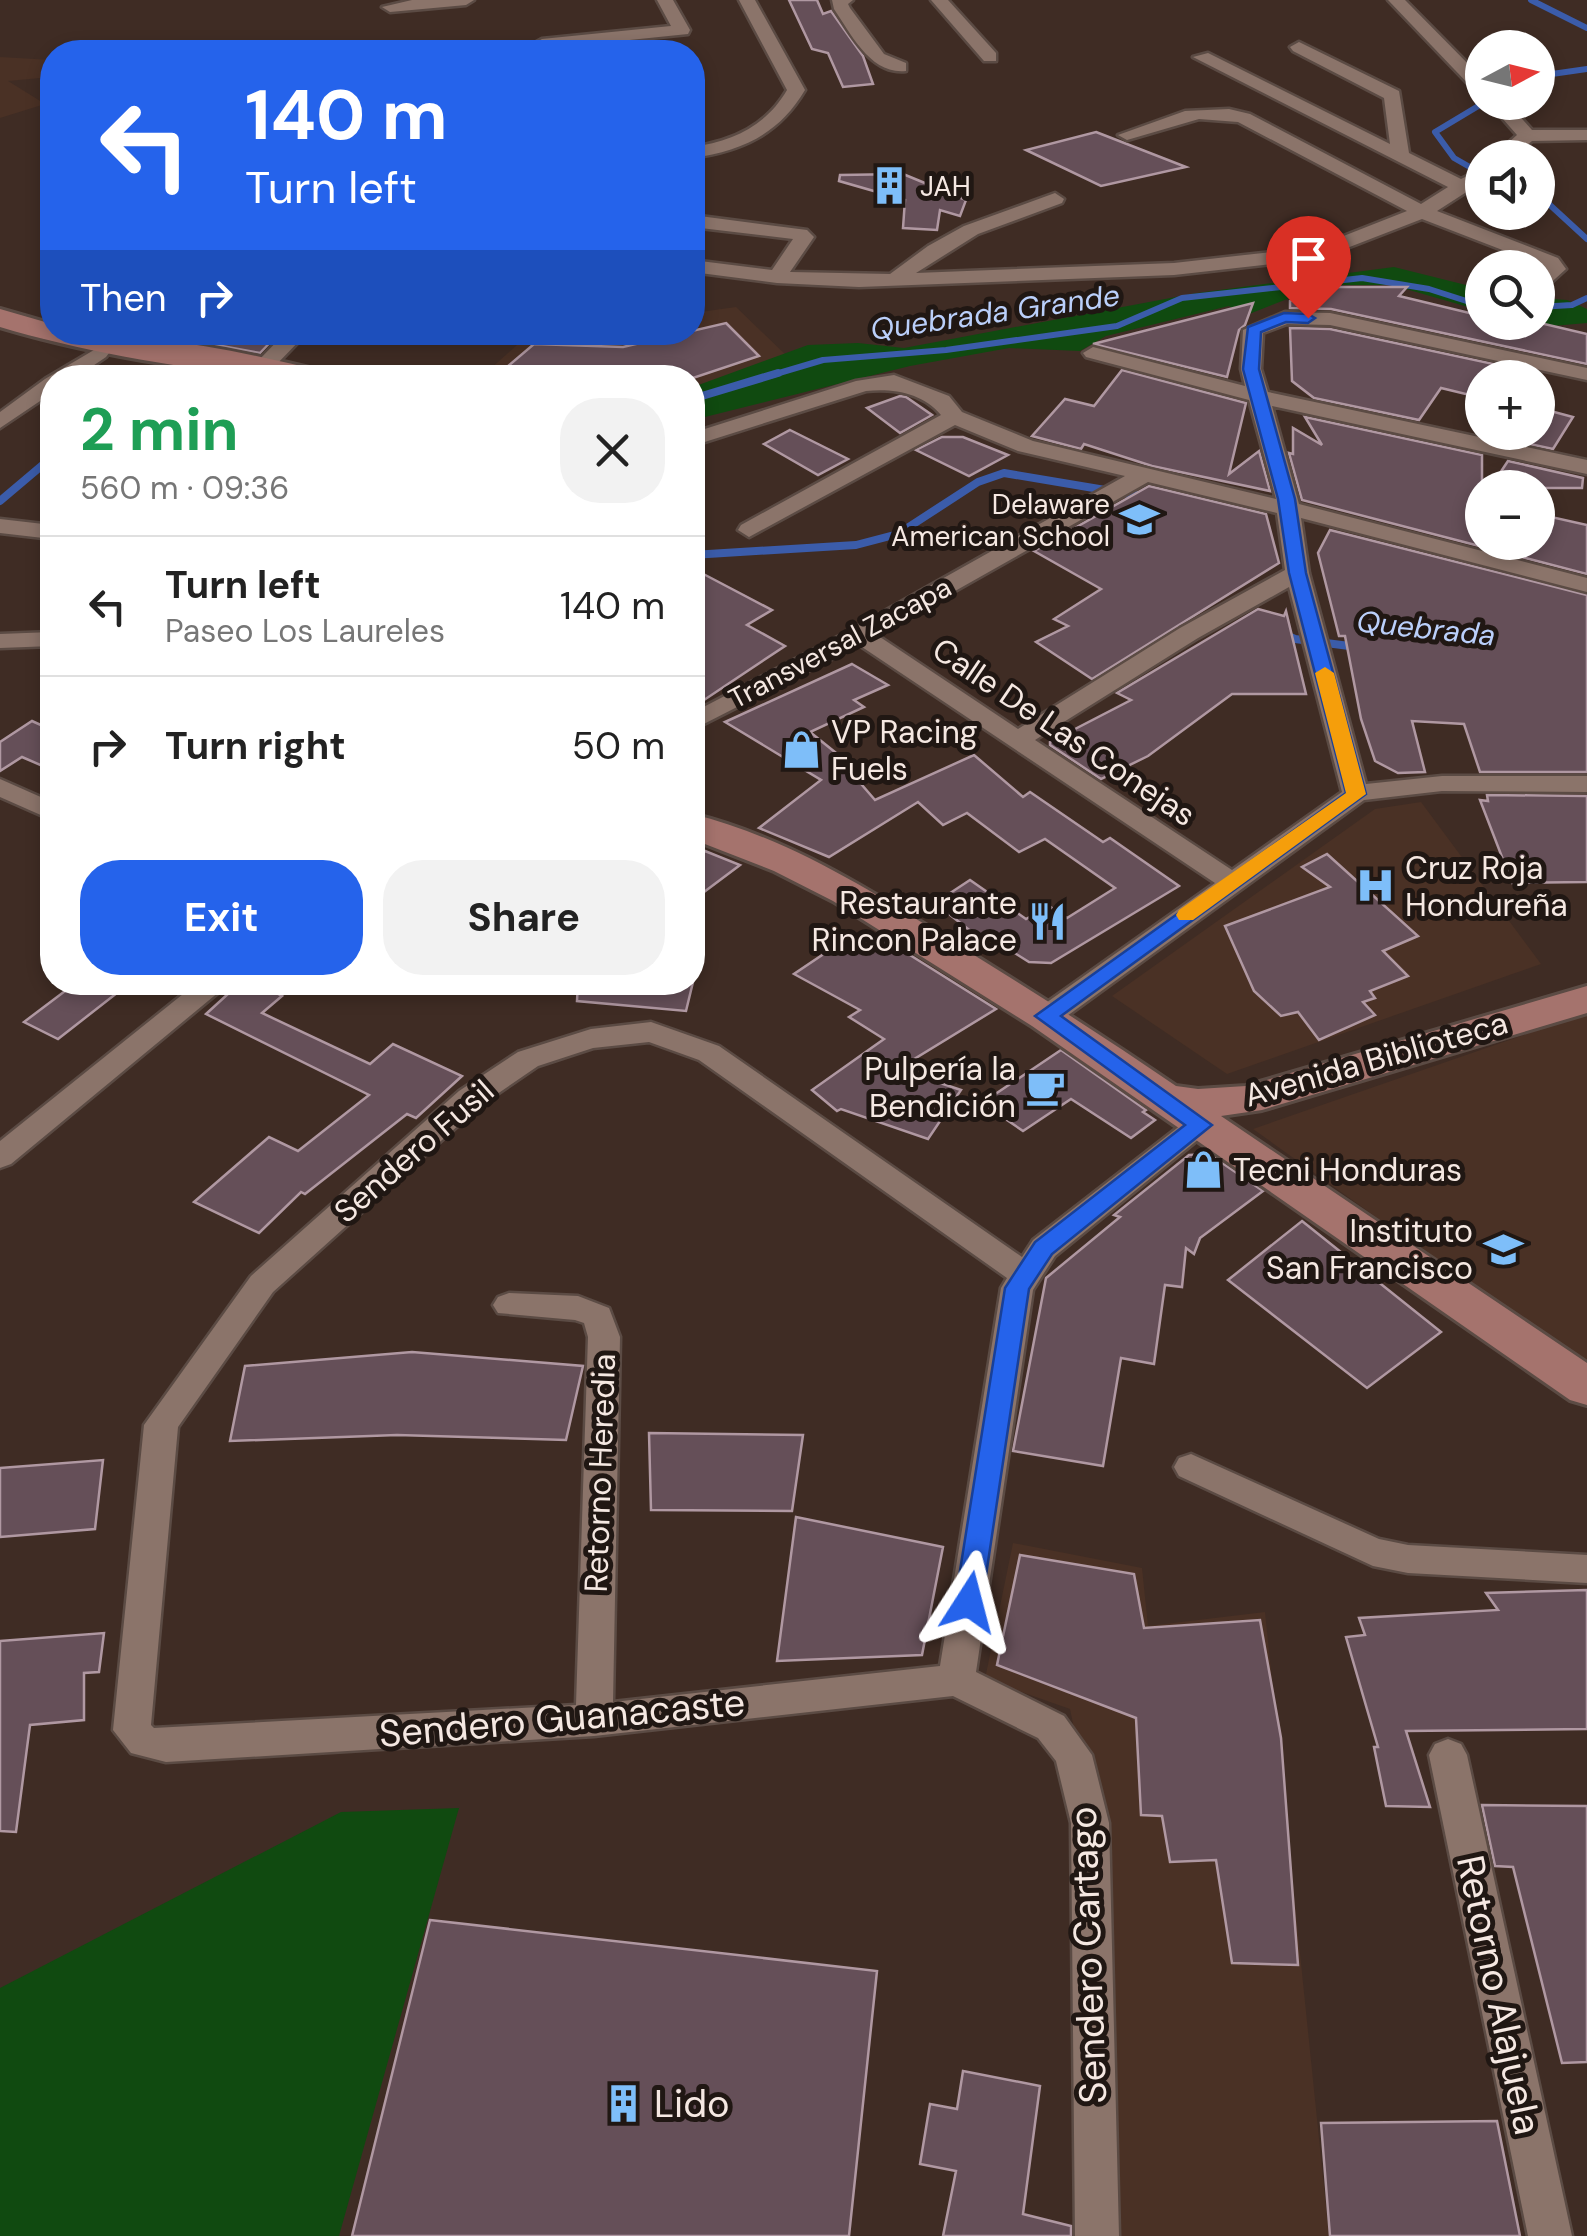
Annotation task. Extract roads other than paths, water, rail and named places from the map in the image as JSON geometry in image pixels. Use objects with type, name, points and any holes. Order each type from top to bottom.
[{"type":"street","points":[[390,7],[466,0]]},
{"type":"street","points":[[590,40],[682,30],[665,0]]},
{"type":"street","points":[[705,149],[757,135],[784,114],[796,90],[747,0]]},
{"type":"street","points":[[845,0],[840,2],[842,9],[878,58],[900,68]]},
{"type":"street","points":[[939,0],[990,57]]},
{"type":"street","points":[[1396,0],[1465,71]]},
{"type":"street","points":[[1299,47],[1392,95],[1400,154]]},
{"type":"street","points":[[1202,57],[1292,105],[1400,154],[1465,177]]},
{"type":"street","points":[[1127,135],[1201,111],[1232,114],[1422,212],[1520,250]]},
{"type":"street","points":[[1513,120],[1527,136]]},
{"type":"street","points":[[1522,140],[1527,136],[1587,134]]},
{"type":"street","points":[[705,268],[777,277],[896,279],[1174,269],[1280,256],[1346,242],[1422,212],[1465,186]]},
{"type":"street","points":[[896,279],[932,248],[957,233],[1056,199]]},
{"type":"street","points":[[705,223],[804,236],[777,277]]},
{"type":"street","points":[[0,318],[40,331]]},
{"type":"street","points":[[1356,794],[1298,573],[1287,508],[1251,369],[1253,330],[1284,318],[1330,319],[1587,374]]},
{"type":"street","points":[[0,329],[40,342]]},
{"type":"street","points":[[57,345],[214,365]]},
{"type":"street","points":[[113,345],[235,365]]},
{"type":"street","points":[[80,365],[99,353]]},
{"type":"street","points":[[1093,353],[1261,396],[1587,467]]},
{"type":"street","points":[[705,436],[863,385],[894,382],[942,401],[954,417],[1026,446],[1287,508],[1587,586]]},
{"type":"street","points":[[0,422],[40,391]]},
{"type":"street","points":[[0,404],[26,401]]},
{"type":"street","points":[[749,530],[954,417]]},
{"type":"street","name":"Transversal Zacapa","points":[[705,716],[860,636],[1144,475]]},
{"type":"street","points":[[1016,741],[1189,633],[1298,573]]},
{"type":"street","name":"Calle De Las Conejas","points":[[860,636],[1232,882]]},
{"type":"street","points":[[0,641],[40,639]]},
{"type":"street","points":[[1046,1016],[1356,794],[1389,786],[1587,784]]},
{"type":"street","points":[[0,787],[40,806]]},
{"type":"street","points":[[705,830],[787,863],[847,894],[1046,1016],[1587,1387]]},
{"type":"street","points":[[0,1158],[201,995]]},
{"type":"street","name":"Avenida Biblioteca","points":[[1163,1098],[1198,1103],[1247,1100],[1587,999]]},
{"type":"street","name":"Sendero Fusil","points":[[166,1746],[144,1742],[132,1730],[161,1425],[262,1284],[470,1098],[528,1059],[591,1039],[651,1032],[710,1053],[1026,1275]]},
{"type":"street","points":[[956,1680],[1017,1288],[1044,1248],[1226,1132],[1229,1116],[1247,1100]]},
{"type":"street","name":"Retorno Heredia","points":[[510,1305],[578,1308],[598,1316],[604,1337],[594,1720]]},
{"type":"street","points":[[1191,1467],[1372,1552],[1408,1559],[1587,1569]]},
{"type":"street","name":"Sendero Guanacaste","points":[[166,1746],[594,1720],[956,1680]]},
{"type":"street","name":"Sendero Cartago","points":[[956,1680],[1051,1727],[1072,1755],[1090,1823],[1097,2236]]},
{"type":"street","name":"Retorno Alajuela","points":[[1448,1755],[1550,2236]]},
{"type":"waterway","name":"Quebrada Grande","points":[[1531,0],[1587,28]]},
{"type":"waterway","name":"Quebrada Grande","points":[[1555,74],[1587,69]]},
{"type":"waterway","name":"Quebrada Grande","points":[[1465,114],[1435,132],[1454,158],[1465,164]]},
{"type":"waterway","name":"Quebrada Grande","points":[[1555,210],[1587,239]]},
{"type":"waterway","name":"Quebrada Grande","points":[[769,376],[823,360],[946,350],[1117,326],[1182,298],[1362,278],[1429,289],[1465,301]]},
{"type":"waterway","name":"Quebrada Grande","points":[[1555,306],[1572,305],[1587,298]]},
{"type":"waterway","name":"Quebrada Grande","points":[[705,395],[778,373]]},
{"type":"waterway","name":"Quebrada Grande","points":[[0,501],[40,467]]},
{"type":"waterway","name":"Quebrada","points":[[705,554],[856,545],[898,534],[978,482],[1004,473],[1147,497]]},
{"type":"waterway","name":"Quebrada","points":[[1281,633],[1295,639],[1357,647]]},
{"type":"place","name":"JAH","points":[[890,186]]},
{"type":"place","name":"Delaware American School","points":[[1140,520]]},
{"type":"place","name":"VP Racing Fuels","points":[[801,750]]},
{"type":"place","name":"Cruz Roja Hondureña","points":[[1375,886]]},
{"type":"place","name":"Restaurante Rincon Palace","points":[[1047,921]]},
{"type":"place","name":"Pulpería la Bendición","points":[[1046,1087]]},
{"type":"place","name":"Tecni Honduras","points":[[1203,1170]]},
{"type":"place","name":"Instituto San Francisco","points":[[1503,1249]]},
{"type":"place","name":"Lido","points":[[624,2104]]}]
